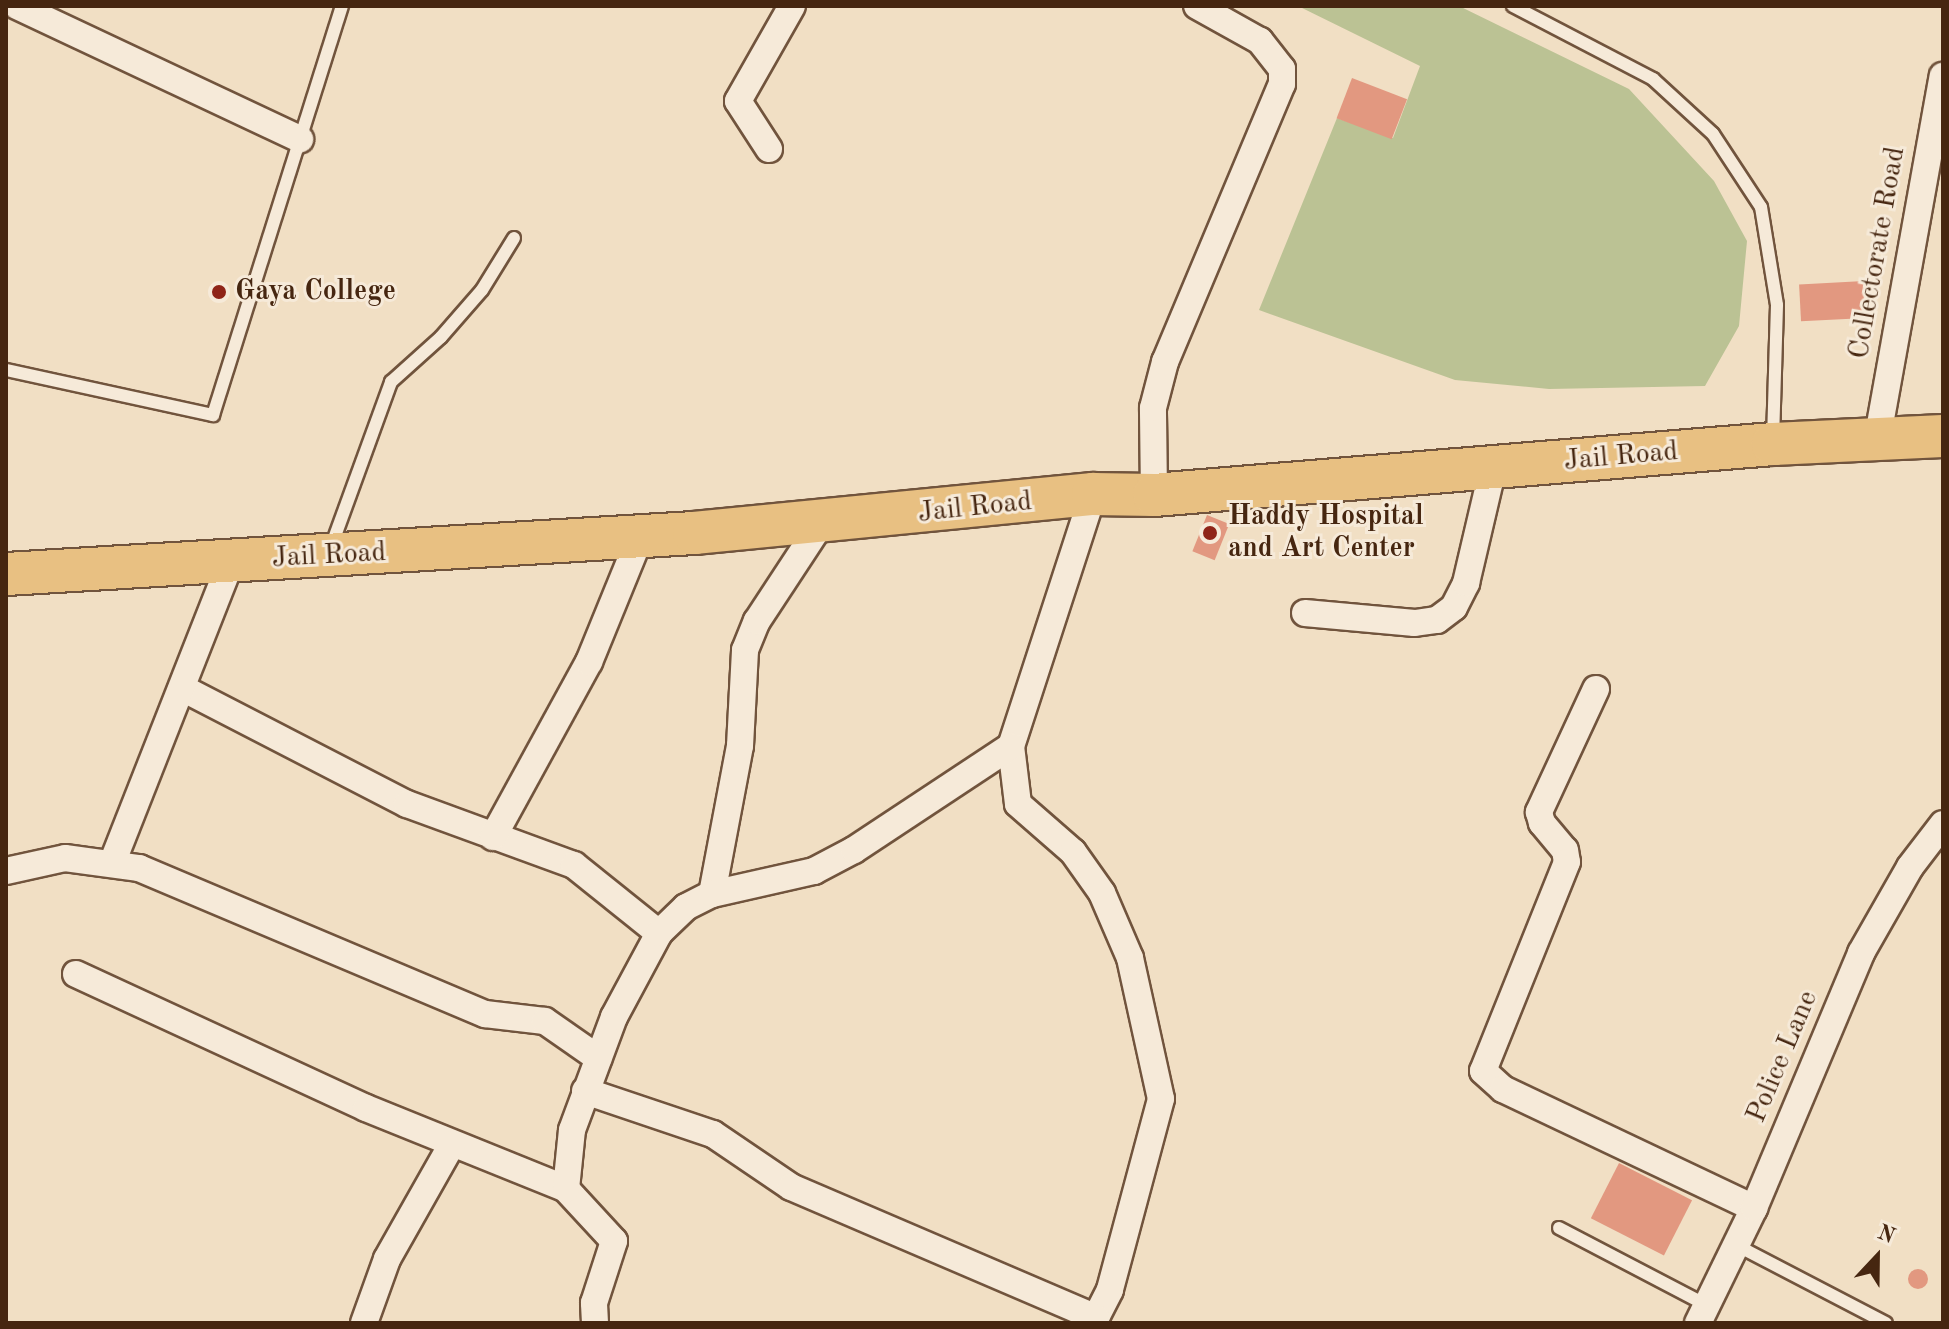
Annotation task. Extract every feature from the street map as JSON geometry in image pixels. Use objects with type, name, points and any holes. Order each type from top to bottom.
[{"type":"main road","name":"Jail Road","points":[[6,574],[327,558],[640,537],[1093,494],[1154,495],[1773,444],[1943,436]]},
{"type":"street","points":[[17,6],[300,139]]},
{"type":"street","points":[[769,149],[738,101],[792,6]]},
{"type":"street","points":[[1154,495],[1153,408],[1165,362],[1282,84],[1282,69],[1260,41],[1197,6]]},
{"type":"street","name":"Collectorate Road","points":[[1877,441],[1943,76]]},
{"type":"street","points":[[1305,613],[1415,623],[1437,620],[1454,607],[1466,583],[1493,468]]},
{"type":"street","points":[[585,1091],[713,1134],[791,1187],[1095,1320],[1110,1290],[1161,1099],[1130,958],[1119,932],[1102,893],[1073,852],[1018,804],[1011,746],[1093,494]]},
{"type":"street","points":[[712,894],[740,746],[745,650],[757,621],[822,522]]},
{"type":"street","points":[[493,837],[589,662],[640,537]]},
{"type":"street","points":[[113,861],[231,561]]},
{"type":"street","points":[[182,688],[407,804],[493,837],[544,850],[574,865],[659,933]]},
{"type":"street","points":[[1596,689],[1539,812],[1567,862],[1483,1071],[1503,1089],[1754,1208]]},
{"type":"street","points":[[566,1189],[572,1130],[585,1091],[659,933],[686,907],[712,894],[814,871],[854,850],[1011,746]]},
{"type":"street","name":"Police Lane","points":[[1702,1314],[1754,1208],[1861,953],[1910,867],[1943,824]]},
{"type":"street","points":[[6,871],[65,858],[113,861],[485,1014],[545,1021],[598,1058]]},
{"type":"street","points":[[76,974],[452,1144],[566,1189],[614,1241],[594,1303],[595,1323]]},
{"type":"street","points":[[364,1323],[387,1259],[452,1144]]},
{"type":"lane","points":[[6,370],[213,415],[342,6]]},
{"type":"lane","points":[[1513,6],[1653,79],[1713,134],[1761,207],[1777,305],[1773,444]]},
{"type":"lane","points":[[327,558],[391,382],[441,337],[482,290],[514,238]]},
{"type":"lane","points":[[1559,1228],[1702,1314]]},
{"type":"lane","points":[[1736,1245],[1886,1323]]},
{"type":"green space","points":[[1298,6],[1459,6],[1629,89],[1714,181],[1747,241],[1739,326],[1705,386],[1549,389],[1455,380],[1259,310],[1337,118],[1393,138],[1420,66]]},
{"type":"building","points":[[1352,78],[1407,99],[1392,139],[1337,118]]},
{"type":"building","points":[[1864,281],[1866,318],[1801,321],[1799,284]]},
{"type":"building","points":[[1207,515],[1229,524],[1215,560],[1192,551]]},
{"type":"building","points":[[1619,1163],[1692,1200],[1664,1255],[1591,1218]]},
{"type":"building","points":[[1918,1269],[1925,1272],[1928,1279],[1925,1286],[1918,1289],[1911,1286],[1908,1279],[1911,1272]]},
{"type":"place","name":"Gaya College","points":[[219,292]]},
{"type":"place","name":"Haddy Hospital and Art Center","points":[[1210,533]]}]
